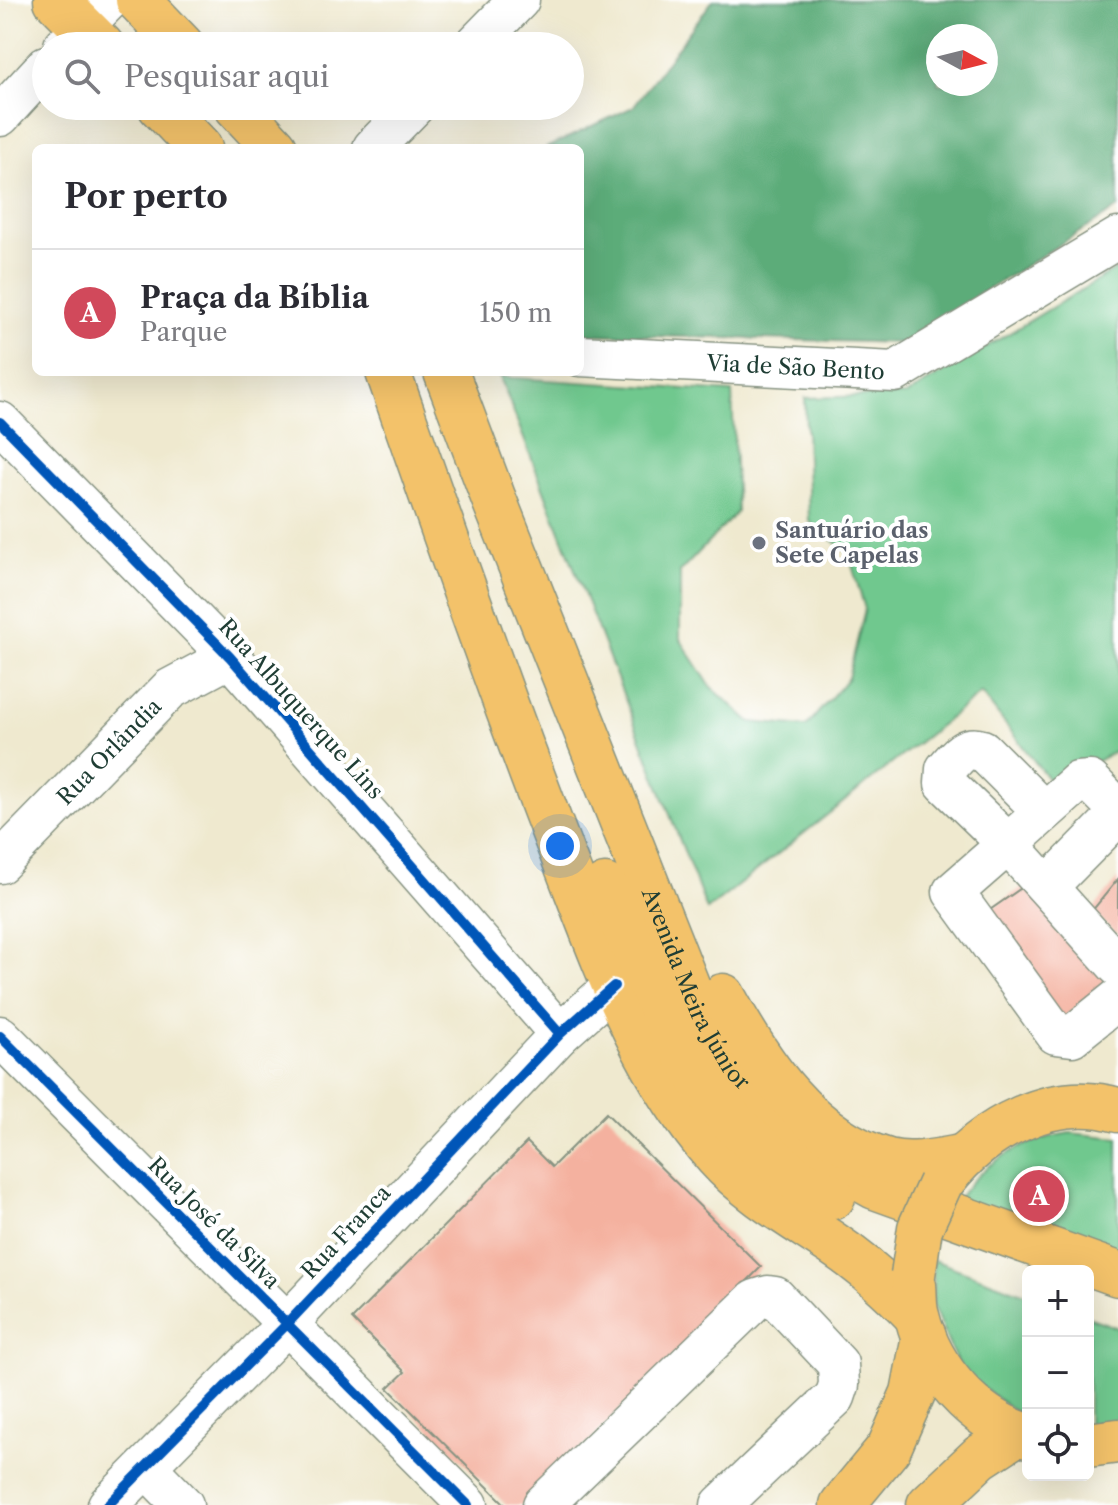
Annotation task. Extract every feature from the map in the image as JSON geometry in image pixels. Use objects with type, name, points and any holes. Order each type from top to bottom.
[{"type":"main road","points":[[138,0],[169,32]]},
{"type":"main road","points":[[173,120],[196,144]]},
{"type":"main road","points":[[249,120],[271,144]]},
{"type":"main road","name":"Avenida Meira Júnior","points":[[389,376],[536,784],[614,986],[659,1079],[718,1159],[775,1207],[836,1246],[918,1308],[939,1367],[960,1394],[987,1416],[1022,1435]]},
{"type":"main road","name":"Avenida Meira Júnior","points":[[448,376],[699,1015],[731,1070],[812,1152],[875,1187],[1118,1274]]},
{"type":"main road","name":"Avenida Meira Júnior","points":[[426,482],[629,940],[674,1035],[704,1087],[737,1127],[796,1179],[878,1218],[1022,1270]]},
{"type":"main road","name":"Avenida Meira Júnior","points":[[493,497],[685,923],[732,1014],[769,1073],[808,1115],[848,1145],[890,1161],[925,1163],[951,1171]]},
{"type":"main road","points":[[842,1505],[889,1448],[913,1393],[920,1228],[951,1171],[991,1133],[1026,1116],[1063,1107],[1114,1106]]},
{"type":"main road","points":[[1094,1296],[1118,1305]]},
{"type":"main road","points":[[929,1505],[980,1457],[1022,1435]]},
{"type":"main road","points":[[1094,1444],[1118,1441]]},
{"type":"street","points":[[488,32],[519,0]]},
{"type":"street","points":[[0,116],[32,81]]},
{"type":"street","points":[[377,144],[400,120]]},
{"type":"street","name":"Via de São Bento","points":[[584,356],[895,372],[1118,238]]},
{"type":"street","name":"Rua Albuquerque Lins","points":[[0,422],[230,657],[560,1034]]},
{"type":"street","name":"Rua Orlândia","points":[[0,863],[170,689],[230,657]]},
{"type":"street","points":[[1044,812],[982,750],[973,747],[965,749],[946,769],[945,783],[1048,886],[1118,966]]},
{"type":"street","points":[[1118,809],[1090,781],[1078,782],[953,892],[1056,1034],[1072,1036],[1118,999]]},
{"type":"street","points":[[1048,886],[1118,815]]},
{"type":"street","name":"Rua Franca","points":[[108,1505],[287,1324],[560,1034],[614,986]]},
{"type":"street","name":"Rua José da Silva","points":[[0,1036],[468,1505]]},
{"type":"street","points":[[550,1503],[755,1300],[775,1297],[838,1364],[839,1385],[835,1397],[721,1505]]},
{"type":"street","points":[[146,1467],[183,1505]]},
{"type":"green space","points":[[713,0],[1118,0],[1118,208],[902,343],[584,334],[584,144],[554,144],[633,107]]},
{"type":"green space","points":[[1118,268],[1118,750],[1053,785],[981,693],[707,910],[500,377],[732,392],[737,512],[680,572],[680,639],[711,687],[751,722],[806,727],[848,678],[865,609],[848,552],[809,521],[805,398],[906,395]]},
{"type":"green space","points":[[1070,1133],[1118,1138],[1118,1265],[953,1206],[976,1178],[1003,1156],[1034,1142]]},
{"type":"green space","points":[[933,1260],[1022,1293],[1022,1417],[961,1372],[933,1307]]},
{"type":"green space","points":[[1094,1319],[1118,1328],[1118,1424],[1094,1429]]},
{"type":"building","points":[[1037,877],[1111,984],[1061,1019],[987,912]]},
{"type":"building","points":[[1118,879],[1118,935],[1091,912]]},
{"type":"building","points":[[606,1113],[761,1267],[526,1505],[506,1505],[388,1388],[405,1372],[352,1319],[527,1142],[552,1167]]},
{"type":"cycle path","points":[[0,422],[230,657],[560,1034]]},
{"type":"cycle path","points":[[108,1505],[287,1324],[560,1034],[614,986]]},
{"type":"cycle path","points":[[0,1036],[468,1505]]},
{"type":"place","name":"Santuário das Sete Capelas","points":[[759,543]]},
{"type":"place","name":"Praça da Bíblia","points":[[1039,1196]]}]
